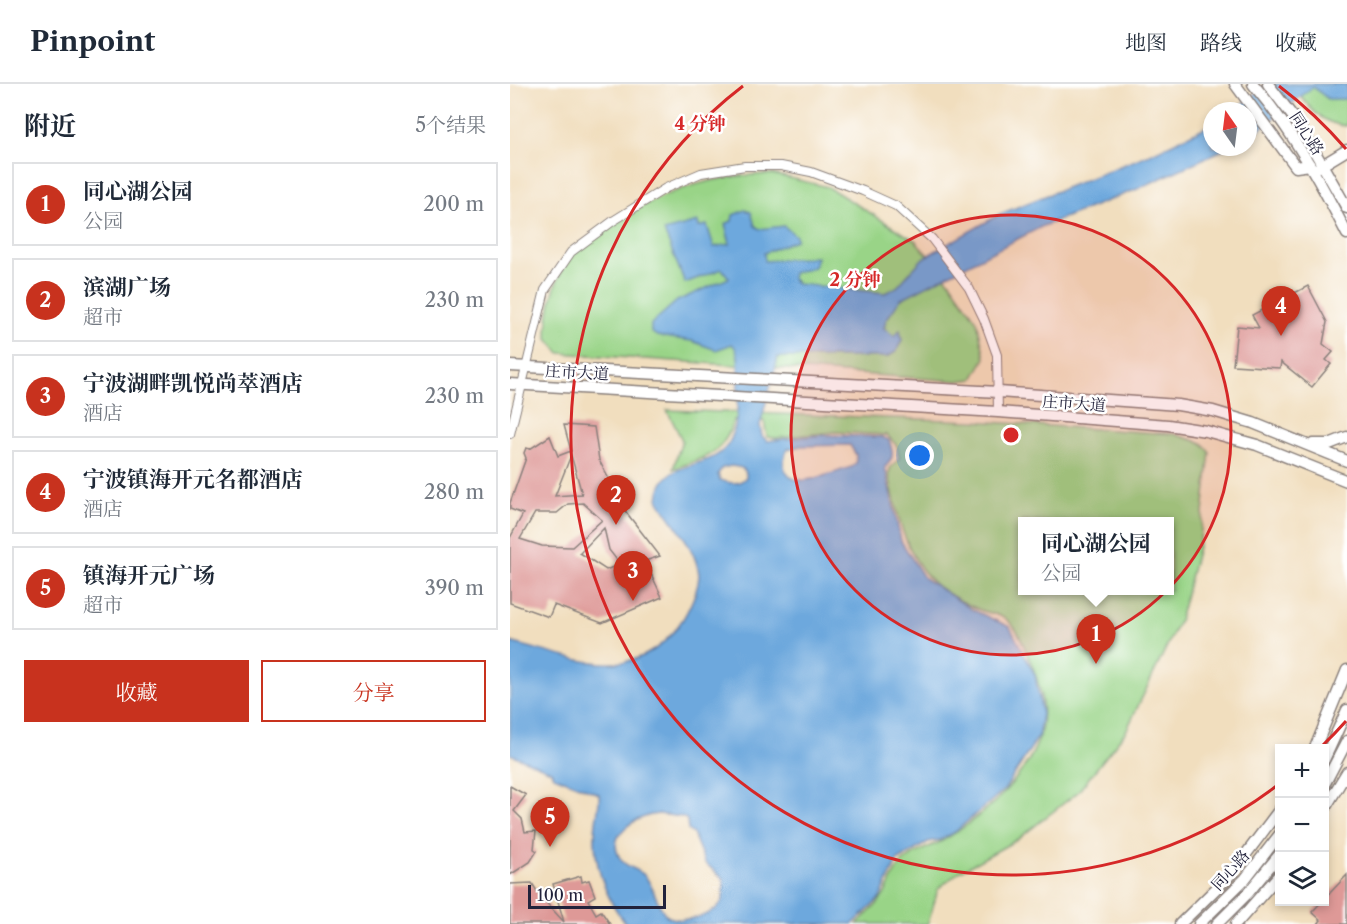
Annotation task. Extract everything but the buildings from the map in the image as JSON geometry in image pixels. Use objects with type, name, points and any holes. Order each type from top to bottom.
[{"type":"main road","points":[[1235,84],[1296,167],[1316,166],[1347,150]]},
{"type":"main road","name":"同心路","points":[[1268,84],[1300,126],[1347,234]]},
{"type":"main road","name":"同心路","points":[[1255,85],[1347,208]]},
{"type":"main road","name":"庄市大道","points":[[510,366],[999,392],[1178,405],[1213,411],[1253,423],[1347,461]]},
{"type":"main road","name":"庄市大道","points":[[510,384],[998,412],[1168,425],[1206,431],[1290,456],[1347,481]]},
{"type":"main road","points":[[1307,444],[1329,444],[1347,437]]},
{"type":"main road","points":[[1317,744],[1347,670]]},
{"type":"main road","points":[[1329,749],[1347,710]]},
{"type":"main road","points":[[1329,775],[1347,741]]},
{"type":"main road","points":[[1329,802],[1347,772]]},
{"type":"main road","points":[[1180,924],[1231,874],[1275,816]]},
{"type":"main road","name":"同心路","points":[[1199,924],[1245,879],[1275,840]]},
{"type":"main road","name":"同心路","points":[[1217,924],[1248,893],[1275,860]]},
{"type":"main road","points":[[1236,924],[1275,880]]},
{"type":"street","points":[[510,434],[545,290],[571,252],[612,221],[684,179],[745,165],[780,166],[811,172],[896,206],[932,239],[969,288],[984,319],[997,355],[998,412]]},
{"type":"green space","points":[[1292,84],[1347,84],[1347,126],[1329,122],[1321,117]]},
{"type":"green space","points":[[772,174],[828,187],[916,241],[950,282],[977,321],[985,358],[973,379],[958,381],[560,353],[547,338],[548,317],[556,285],[564,265],[580,247],[639,208],[681,189],[725,178]]},
{"type":"green space","points":[[667,410],[973,421],[1174,434],[1202,443],[1210,452],[1200,539],[1179,621],[1126,731],[1078,792],[1018,839],[959,872],[938,889],[928,924],[857,924],[880,901],[896,870],[903,862],[917,852],[950,837],[976,818],[1006,790],[1030,758],[1042,728],[1043,712],[1037,677],[1020,637],[1006,619],[967,604],[940,588],[930,579],[913,555],[898,517],[889,475],[890,468],[899,459],[897,446],[887,435],[835,432],[776,438],[767,437],[764,421],[734,420],[724,441],[711,454],[673,469],[682,440]]},
{"type":"water","points":[[1268,84],[1347,84],[1347,99],[1328,99],[1313,87],[1257,131],[1257,102],[1245,102]]},
{"type":"water","points":[[1203,128],[1203,156],[1209,156],[1135,190],[1043,226],[901,299],[886,320],[884,328],[894,336],[900,330],[902,340],[896,352],[887,357],[778,357],[760,425],[762,436],[767,441],[823,435],[882,437],[889,440],[892,455],[885,467],[901,541],[924,578],[973,610],[1010,627],[1035,675],[1042,714],[1038,737],[1005,789],[955,832],[940,840],[928,842],[897,861],[880,898],[853,924],[626,924],[611,902],[597,863],[595,836],[599,794],[554,776],[551,771],[510,754],[510,642],[582,660],[604,663],[625,662],[646,655],[665,641],[683,619],[695,595],[699,575],[695,559],[658,499],[661,485],[668,476],[713,457],[723,450],[731,439],[736,417],[738,361],[737,351],[732,344],[716,350],[692,341],[657,336],[651,332],[651,324],[677,301],[729,278],[722,269],[685,283],[664,231],[698,222],[699,227],[707,225],[714,247],[730,244],[725,224],[732,221],[733,215],[745,210],[751,212],[755,226],[760,229],[784,226],[796,236],[796,240],[764,253],[765,261],[817,257],[814,267],[793,273],[792,278],[797,284],[885,293],[897,287],[923,258],[1000,214],[1150,154]],"holes":[[[850,445],[856,455],[856,463],[852,467],[806,480],[793,478],[784,466],[788,449],[801,446]],[[731,466],[742,468],[746,477],[737,483],[720,480],[718,474],[722,468]],[[658,814],[683,817],[687,820],[688,830],[693,834],[705,863],[724,879],[722,901],[718,907],[705,915],[688,919],[667,916],[645,876],[622,861],[617,852],[619,835],[625,828],[640,819]]]},
{"type":"place","name":"宁波镇海开元名都酒店","points":[[1281,336]]},
{"type":"place","name":"滨湖广场","points":[[616,525]]},
{"type":"place","name":"宁波湖畔凯悦尚萃酒店","points":[[633,601]]},
{"type":"place","name":"同心湖公园","points":[[1096,664]]},
{"type":"place","name":"镇海开元广场","points":[[550,847]]}]
